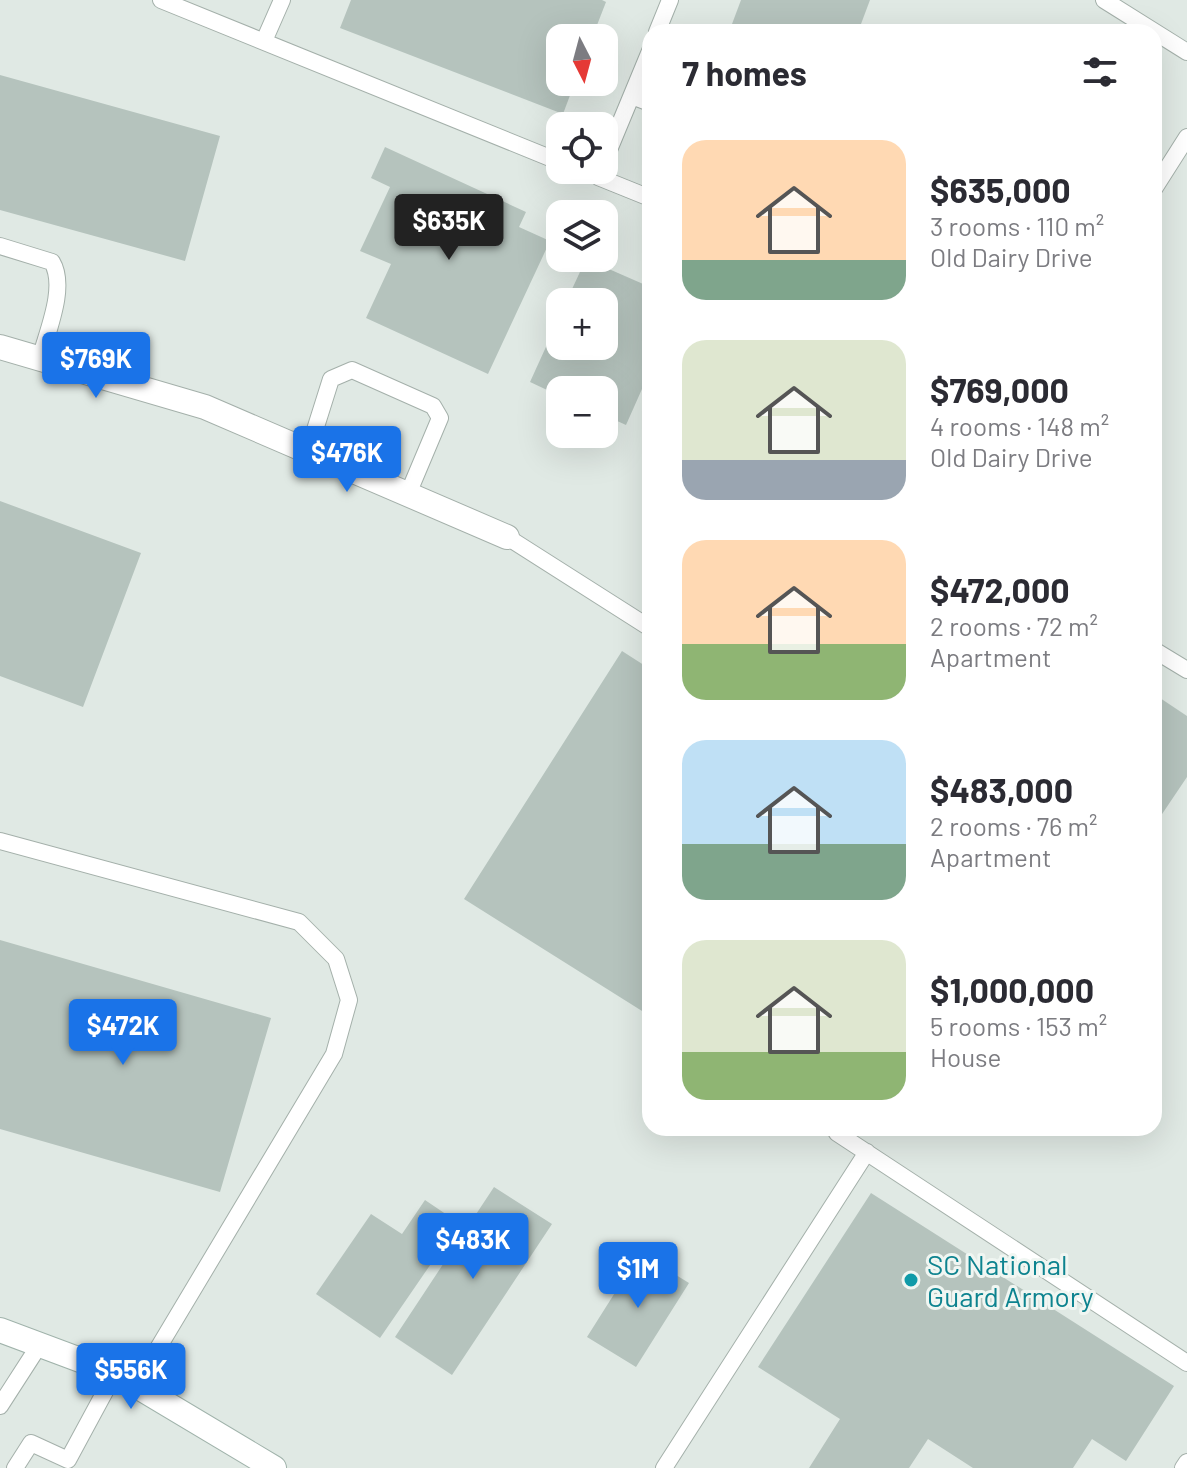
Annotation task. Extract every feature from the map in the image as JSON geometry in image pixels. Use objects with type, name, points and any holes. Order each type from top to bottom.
[{"type":"street","points":[[0,347],[205,407],[507,537]]},
{"type":"street","points":[[0,1330],[126,1379],[274,1468]]},
{"type":"lane","points":[[161,0],[546,156]]},
{"type":"lane","points":[[264,41],[282,0]]},
{"type":"lane","points":[[660,24],[670,0]]},
{"type":"lane","points":[[1104,0],[1142,24]]},
{"type":"lane","points":[[1162,36],[1187,52]]},
{"type":"lane","points":[[618,129],[642,71]]},
{"type":"lane","points":[[632,96],[642,100]]},
{"type":"lane","points":[[1162,176],[1187,137]]},
{"type":"lane","points":[[618,180],[642,193]]},
{"type":"lane","points":[[0,246],[52,262],[58,271],[59,286],[40,359]]},
{"type":"lane","points":[[308,452],[331,379],[352,370],[433,406],[440,418],[408,494]]},
{"type":"lane","points":[[507,537],[642,623]]},
{"type":"lane","points":[[1162,655],[1187,670]]},
{"type":"lane","points":[[0,841],[299,922],[336,959],[349,1000],[334,1054],[126,1379],[68,1460],[31,1443],[15,1468]]},
{"type":"lane","points":[[842,1136],[1187,1363]]},
{"type":"lane","points":[[664,1468],[867,1152]]},
{"type":"lane","points":[[0,1406],[40,1344]]},
{"type":"lane","points":[[1183,1468],[1187,1462]]},
{"type":"building","points":[[351,0],[606,2],[597,24],[546,24],[546,96],[570,96],[564,112],[340,28]]},
{"type":"building","points":[[741,0],[870,0],[861,24],[732,24]]},
{"type":"building","points":[[0,75],[220,136],[185,261],[0,210]]},
{"type":"building","points":[[385,147],[526,212],[519,227],[546,239],[546,250],[488,374],[366,318],[391,264],[360,251],[390,187],[371,178]]},
{"type":"building","points":[[580,272],[616,272],[642,284],[642,389],[626,425],[618,421],[618,376],[546,376],[546,389],[530,382],[546,347],[546,360],[618,360],[618,288],[573,288]]},
{"type":"building","points":[[0,501],[141,553],[83,707],[0,676]]},
{"type":"building","points":[[622,651],[642,664],[642,1011],[464,899]]},
{"type":"building","points":[[1162,699],[1187,716],[1187,777],[1162,814]]},
{"type":"building","points":[[0,940],[271,1018],[220,1192],[0,1129]]},
{"type":"building","points":[[494,1187],[552,1224],[452,1375],[395,1337]]},
{"type":"building","name":"SC National Guard Armory","points":[[871,1193],[1174,1386],[1126,1461],[1092,1439],[1073,1468],[973,1468],[928,1439],[909,1468],[809,1468],[840,1419],[758,1367]]},
{"type":"building","points":[[425,1200],[459,1223],[380,1338],[316,1294],[371,1214],[402,1234]]},
{"type":"building","points":[[640,1253],[689,1283],[636,1367],[587,1337]]},
{"type":"place","name":"SC National Guard Armory","points":[[911,1280]]}]
